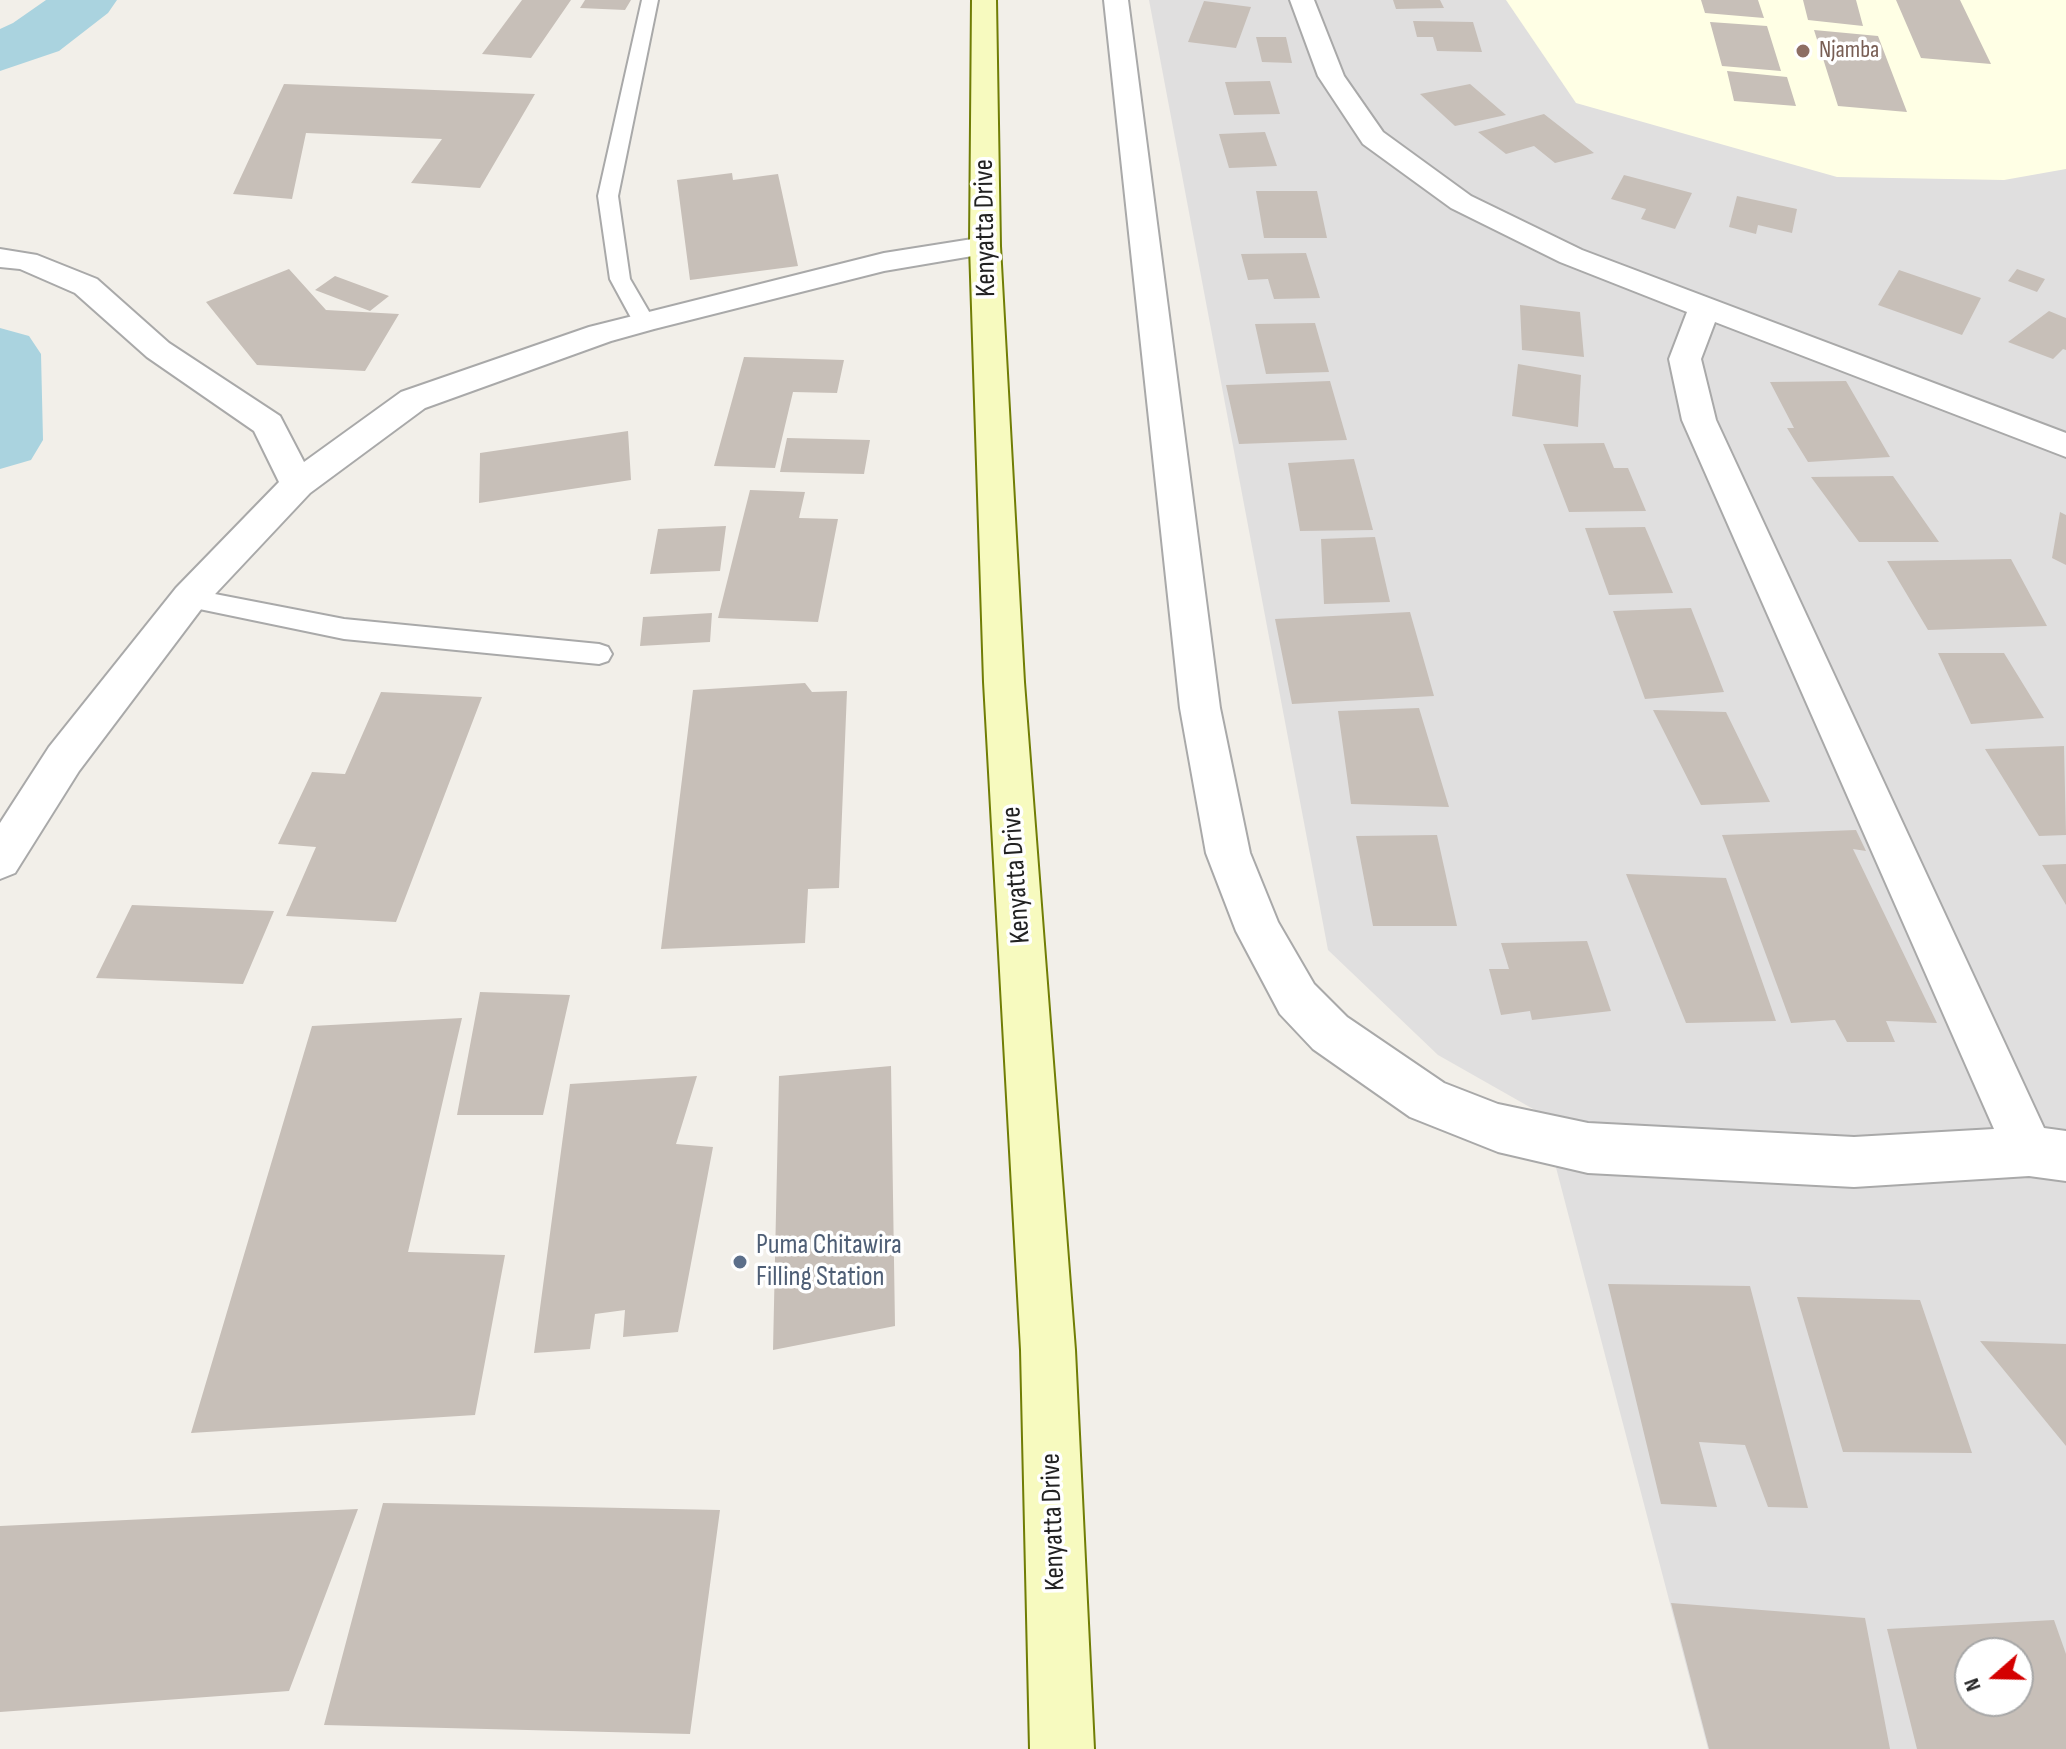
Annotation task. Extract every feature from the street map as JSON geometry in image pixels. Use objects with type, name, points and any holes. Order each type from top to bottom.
[{"type":"main road","name":"Kenyatta Drive","points":[[984,0],[985,246],[1004,682],[1048,1350],[1062,1749]]},
{"type":"street","points":[[1116,0],[1200,708],[1228,853],[1259,931],[1297,999],[1330,1033],[1427,1100],[1498,1128],[1588,1148],[1854,1162],[2048,1154],[1699,420],[1685,359],[1705,306]]},
{"type":"street","points":[[1302,0],[1331,76],[1373,138],[1461,202],[1571,256],[2066,446]]},
{"type":"street","points":[[0,860],[64,759],[189,598],[298,484],[413,400],[600,334],[644,322],[884,262],[985,246]]},
{"type":"street","points":[[0,258],[26,261],[86,286],[158,350],[268,424],[298,484]]},
{"type":"lane","points":[[644,322],[620,279],[608,196],[650,0]]},
{"type":"lane","points":[[189,598],[344,629],[599,654]]},
{"type":"shaded area","points":[[1149,0],[2066,0],[2066,1749],[1708,1749],[1542,1114],[1438,1055],[1328,950]]},
{"type":"shaded area","name":"Njamba","points":[[1506,0],[2066,0],[2066,169],[2004,180],[1837,177],[1576,103]]},
{"type":"building","points":[[522,0],[571,0],[531,58],[482,54]]},
{"type":"building","points":[[585,0],[631,0],[625,10],[580,8]]},
{"type":"building","points":[[1393,0],[1440,0],[1444,8],[1396,9]]},
{"type":"building","points":[[1701,0],[1758,0],[1764,18],[1705,13]]},
{"type":"building","points":[[1803,0],[1856,0],[1863,26],[1808,20]]},
{"type":"building","points":[[1896,0],[1960,0],[1991,64],[1921,58]]},
{"type":"building","points":[[1204,1],[1251,7],[1236,48],[1188,42]]},
{"type":"building","points":[[1413,21],[1473,22],[1482,52],[1437,51],[1433,37],[1417,37]]},
{"type":"building","points":[[1710,22],[1767,26],[1781,71],[1722,66]]},
{"type":"building","points":[[1814,30],[1878,36],[1907,112],[1838,106]]},
{"type":"building","points":[[1256,37],[1286,37],[1292,63],[1262,62]]},
{"type":"building","points":[[1727,71],[1787,77],[1796,106],[1734,101]]},
{"type":"building","points":[[1270,81],[1280,114],[1234,115],[1225,82]]},
{"type":"building","points":[[284,84],[535,94],[480,188],[411,183],[442,139],[306,133],[292,199],[233,194]]},
{"type":"building","points":[[1470,84],[1506,115],[1455,126],[1420,94]]},
{"type":"building","points":[[1544,114],[1594,153],[1555,163],[1534,146],[1506,154],[1478,132]]},
{"type":"building","points":[[1265,132],[1277,166],[1229,168],[1219,134]]},
{"type":"building","points":[[732,173],[733,180],[778,174],[798,266],[690,280],[677,180]]},
{"type":"building","points":[[1624,175],[1692,193],[1675,229],[1641,219],[1646,209],[1611,199]]},
{"type":"building","points":[[1256,191],[1317,191],[1327,238],[1264,238]]},
{"type":"building","points":[[1737,196],[1797,209],[1792,233],[1758,225],[1756,234],[1729,227]]},
{"type":"building","points":[[1306,253],[1320,298],[1274,299],[1268,279],[1248,280],[1241,254]]},
{"type":"building","points":[[289,269],[326,310],[399,314],[365,371],[257,365],[206,302]]},
{"type":"building","points":[[2017,269],[2045,279],[2037,292],[2008,281]]},
{"type":"building","points":[[1899,270],[1981,298],[1962,335],[1878,305]]},
{"type":"building","points":[[335,276],[389,296],[370,311],[315,290]]},
{"type":"building","points":[[1520,305],[1580,312],[1584,357],[1522,350]]},
{"type":"building","points":[[2049,311],[2066,318],[2066,350],[2063,349],[2053,359],[2008,342]]},
{"type":"building","points":[[1315,323],[1329,372],[1266,374],[1255,324]]},
{"type":"building","points":[[744,357],[844,360],[837,393],[793,392],[775,468],[714,466]]},
{"type":"building","points":[[1518,364],[1581,375],[1578,427],[1512,416]]},
{"type":"building","points":[[1330,381],[1347,440],[1239,444],[1226,385]]},
{"type":"building","points":[[1846,381],[1890,457],[1808,462],[1787,428],[1794,428],[1770,382]]},
{"type":"building","points":[[628,431],[631,480],[479,503],[480,453]]},
{"type":"building","points":[[787,438],[870,440],[864,474],[780,472]]},
{"type":"building","points":[[1604,443],[1614,468],[1628,468],[1646,511],[1569,512],[1543,444]]},
{"type":"building","points":[[1354,459],[1373,530],[1300,531],[1288,463]]},
{"type":"building","points":[[1893,476],[1939,542],[1859,542],[1811,477]]},
{"type":"building","points":[[750,490],[805,492],[799,518],[838,519],[818,622],[718,618]]},
{"type":"building","points":[[2060,512],[2066,515],[2066,565],[2052,558]]},
{"type":"building","points":[[726,526],[720,571],[650,574],[658,529]]},
{"type":"building","points":[[1645,527],[1673,593],[1609,595],[1585,528]]},
{"type":"building","points":[[1375,537],[1390,602],[1324,604],[1321,539]]},
{"type":"building","points":[[2011,559],[2047,626],[1928,630],[1887,561]]},
{"type":"building","points":[[1691,608],[1724,692],[1645,699],[1613,611]]},
{"type":"building","points":[[1410,612],[1434,696],[1292,704],[1275,619]]},
{"type":"building","points":[[712,613],[710,642],[640,646],[643,617]]},
{"type":"building","points":[[1938,653],[2004,653],[2044,718],[1971,724]]},
{"type":"building","points":[[805,683],[812,692],[847,691],[839,888],[808,889],[805,943],[661,949],[693,690]]},
{"type":"building","points":[[381,692],[482,697],[396,922],[286,916],[316,847],[278,844],[312,772],[345,774]]},
{"type":"building","points":[[1419,708],[1449,807],[1351,804],[1338,711]]},
{"type":"building","points":[[1653,710],[1726,712],[1770,802],[1701,805]]},
{"type":"building","points":[[2064,746],[2066,835],[2039,836],[1985,749]]},
{"type":"building","points":[[1856,830],[1866,851],[1853,849],[1937,1023],[1886,1021],[1895,1042],[1847,1042],[1835,1020],[1791,1023],[1722,835]]},
{"type":"building","points":[[1437,835],[1457,926],[1373,926],[1356,836]]},
{"type":"building","points":[[2066,864],[2066,905],[2042,865]]},
{"type":"building","points":[[1626,874],[1726,878],[1776,1021],[1686,1023]]},
{"type":"building","points":[[132,905],[274,911],[243,984],[96,978]]},
{"type":"building","points":[[1587,941],[1611,1011],[1532,1020],[1530,1011],[1501,1015],[1489,969],[1509,969],[1501,943]]},
{"type":"building","points":[[480,992],[570,995],[543,1115],[457,1115]]},
{"type":"building","points":[[462,1018],[408,1252],[505,1255],[475,1415],[191,1433],[312,1026]]},
{"type":"building","points":[[891,1066],[895,1326],[773,1350],[779,1076]]},
{"type":"building","points":[[697,1076],[676,1144],[713,1147],[678,1332],[623,1337],[625,1310],[595,1314],[590,1349],[534,1353],[570,1084]]},
{"type":"building","points":[[1608,1284],[1750,1286],[1808,1508],[1768,1507],[1745,1445],[1699,1442],[1717,1507],[1661,1504]]},
{"type":"building","points":[[1797,1297],[1920,1300],[1972,1453],[1843,1452]]},
{"type":"building","points":[[1980,1341],[2066,1344],[2066,1446]]},
{"type":"building","points":[[383,1503],[720,1510],[690,1734],[324,1725]]},
{"type":"building","points":[[358,1509],[289,1691],[0,1712],[0,1526]]},
{"type":"building","points":[[1671,1603],[1865,1618],[1890,1749],[1709,1749]]},
{"type":"building","points":[[2054,1620],[2066,1654],[2066,1749],[1917,1749],[1887,1629]]},
{"type":"waterway","points":[[0,52],[36,37],[86,0]]},
{"type":"waterway","points":[[0,354],[0,440]]},
{"type":"place","name":"Njamba","points":[[1803,51]]},
{"type":"place","name":"Puma Chitawira Filling Station","points":[[740,1262]]}]
